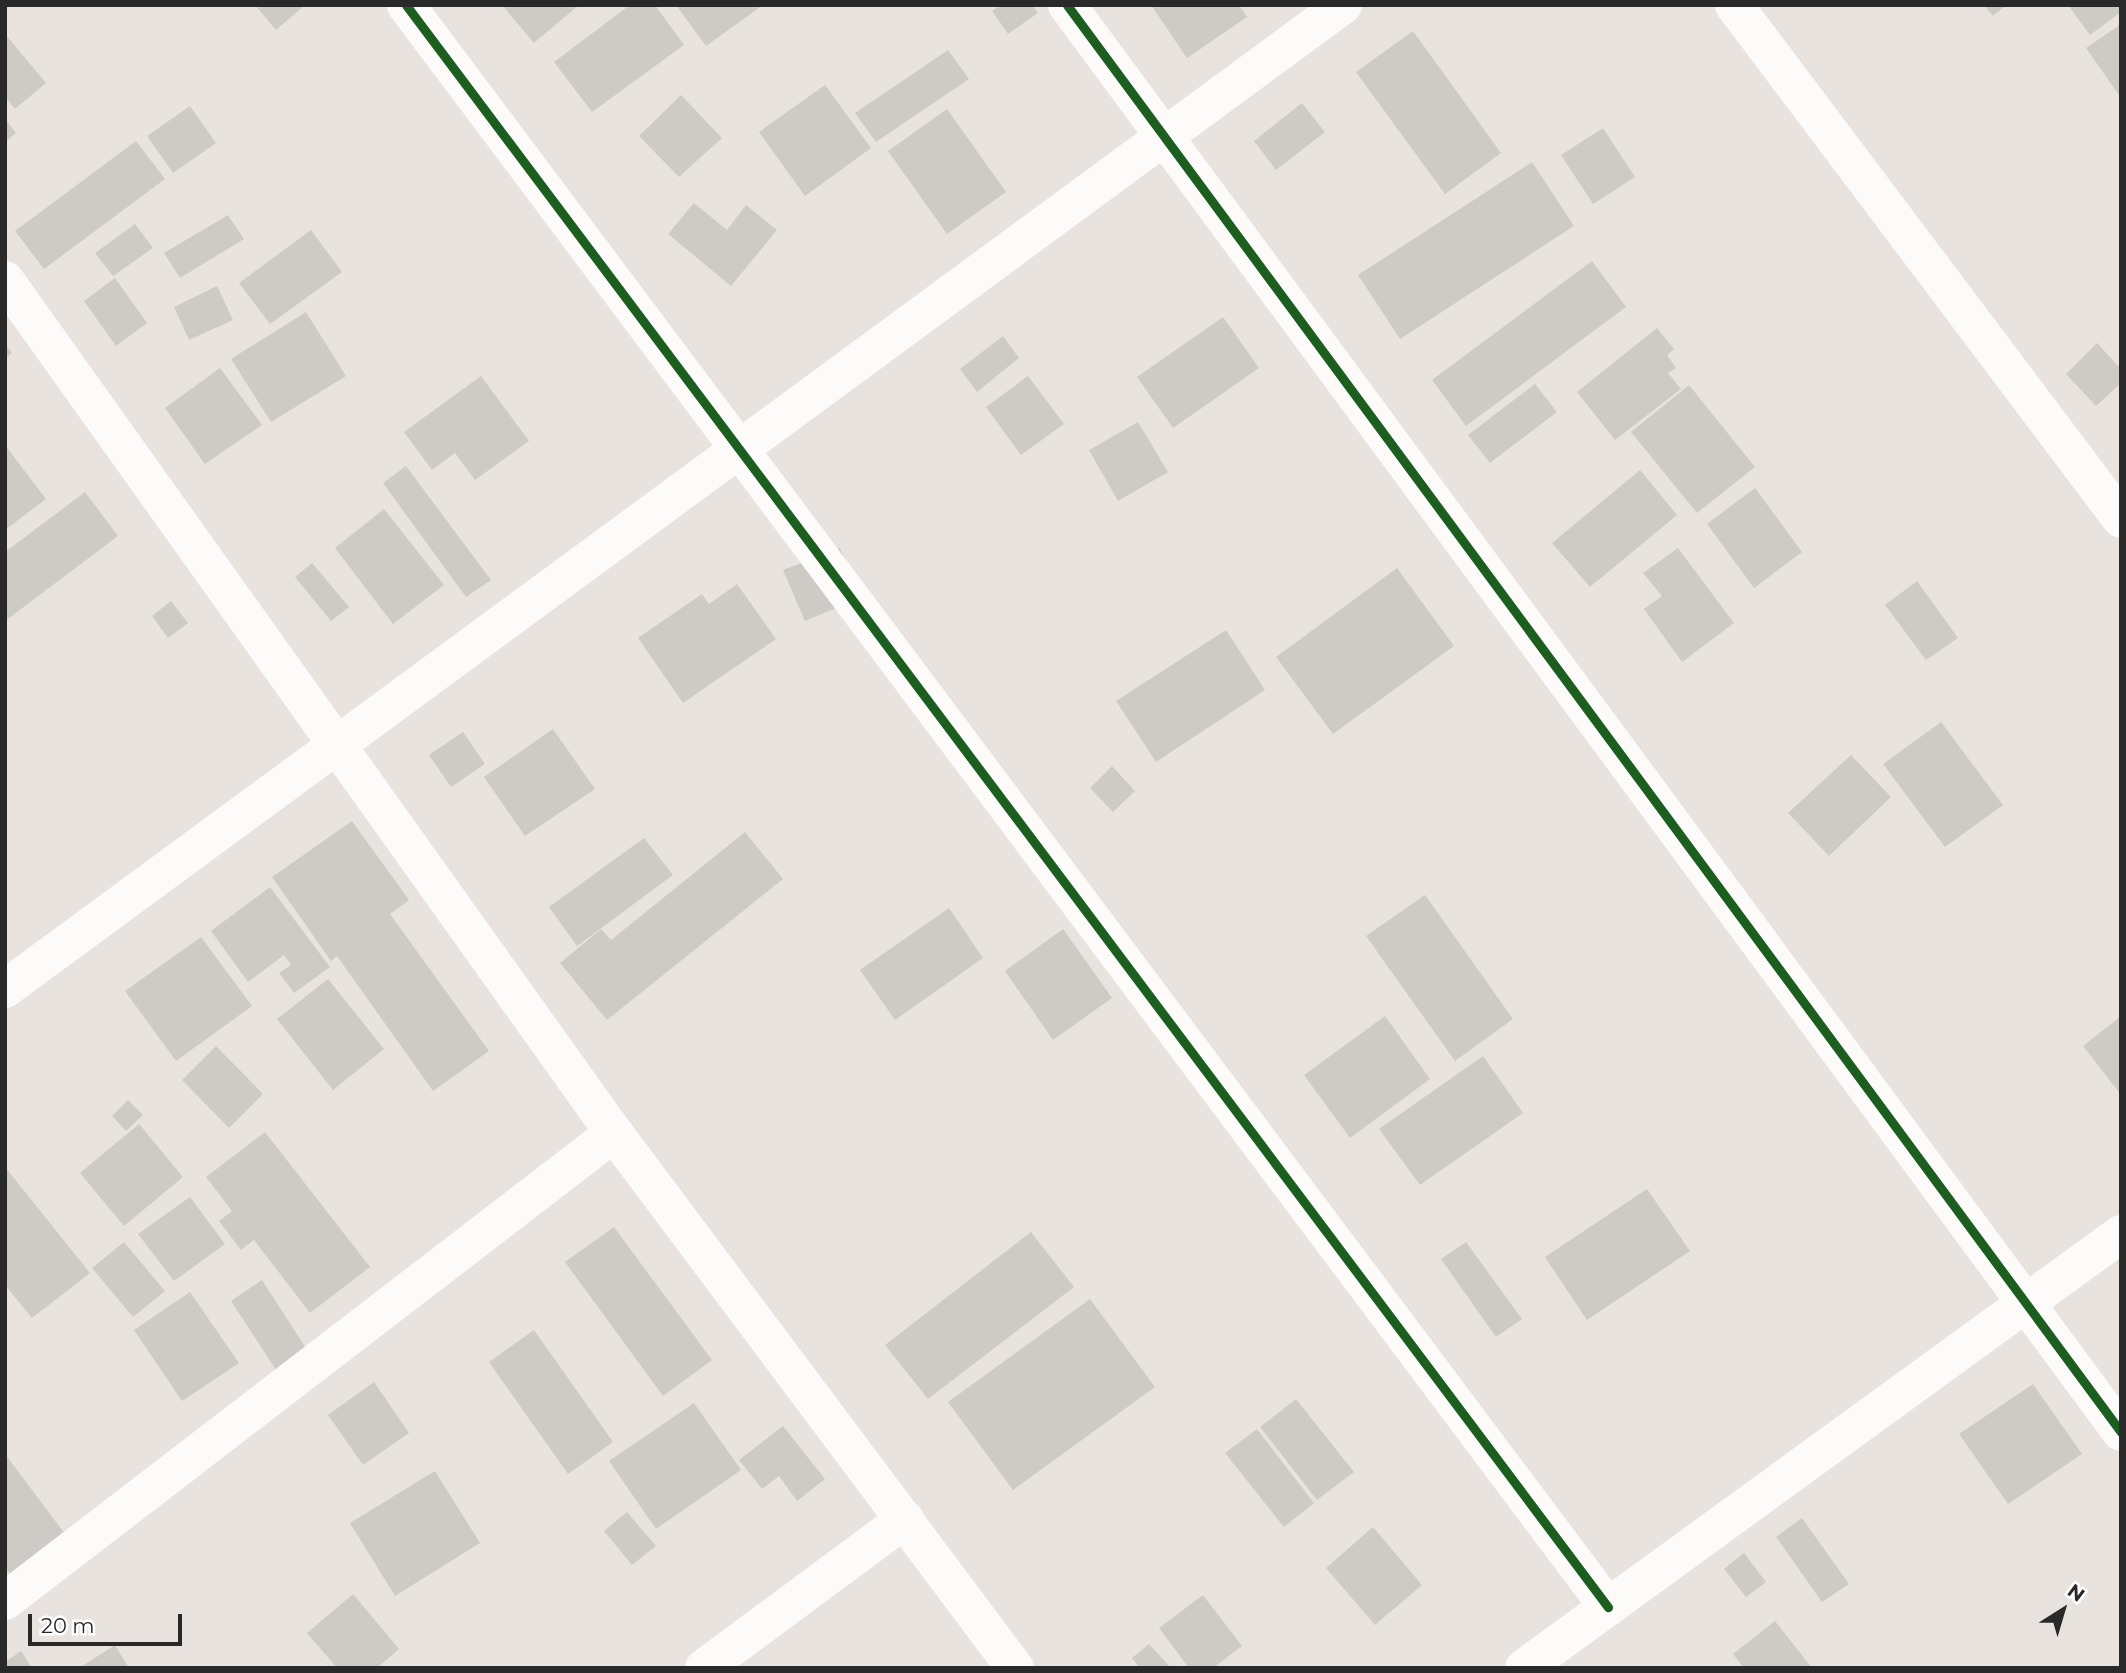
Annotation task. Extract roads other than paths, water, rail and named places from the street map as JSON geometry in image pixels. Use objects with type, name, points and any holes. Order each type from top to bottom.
[{"type":"street","points":[[406,5],[1608,1607]]},
{"type":"street","points":[[1067,5],[2121,1432]]},
{"type":"street","points":[[5,989],[1343,5]]},
{"type":"street","points":[[1734,5],[2121,519]]},
{"type":"street","points":[[5,280],[614,1133],[1015,1668]]},
{"type":"street","points":[[5,1601],[614,1133]]},
{"type":"street","points":[[1524,1668],[2121,1234]]},
{"type":"street","points":[[704,1668],[905,1519]]}]
